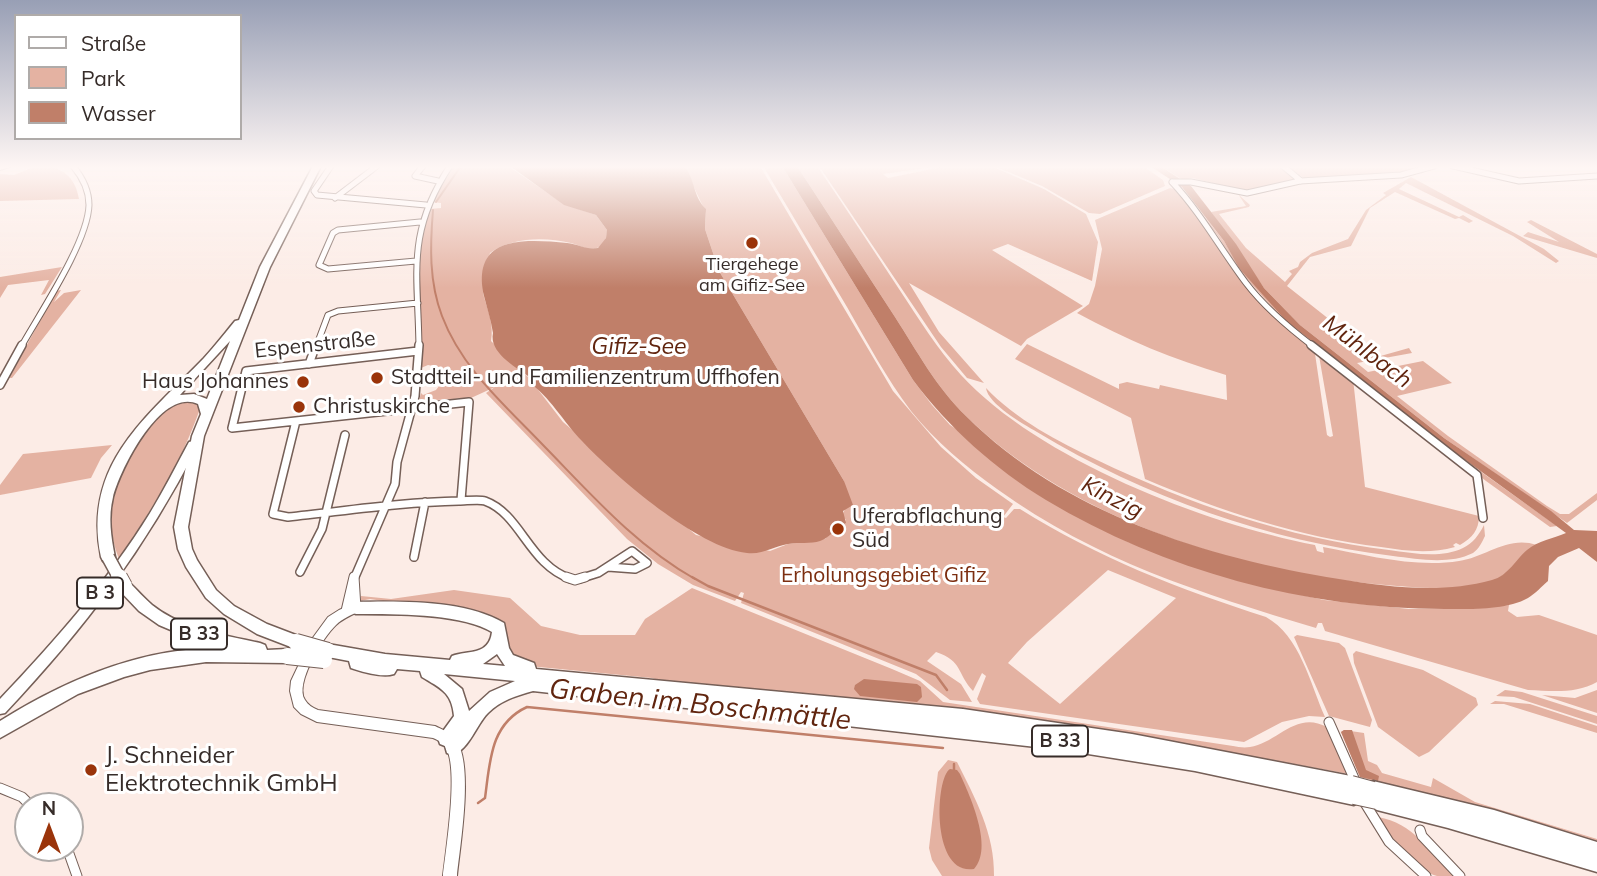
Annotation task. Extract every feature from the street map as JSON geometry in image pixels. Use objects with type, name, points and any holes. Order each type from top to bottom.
[{"type":"highway","name":"B 3","points":[[198,436],[265,267],[296,207]]},
{"type":"highway","name":"B 33","points":[[244,317],[208,360],[156,411],[129,447],[110,488],[103,526],[108,557],[124,586],[150,612],[214,640],[544,681]]},
{"type":"highway","points":[[156,411],[179,399],[193,397],[203,402],[206,414]]},
{"type":"highway","name":"B 33","points":[[198,436],[181,527],[191,563],[211,594],[229,610],[291,649]]},
{"type":"highway","points":[[351,610],[394,608],[482,618],[494,622],[499,628],[502,649],[508,660],[544,681]]},
{"type":"highway","points":[[361,660],[397,656],[469,662],[488,655],[501,635]]},
{"type":"highway","points":[[0,730],[37,705],[109,673],[149,662],[291,649]]},
{"type":"highway","name":"B 33","points":[[361,660],[371,667],[798,700],[1047,728],[1494,819],[1597,851]]},
{"type":"highway","points":[[426,672],[454,689],[460,699],[462,718],[450,742]]},
{"type":"highway","points":[[450,742],[462,739],[489,700],[508,691],[544,681]]},
{"type":"highway","name":"B 33","points":[[1375,795],[1597,863]]},
{"type":"main road","name":"B 3","points":[[0,708],[47,658],[130,554],[158,511],[198,436]]},
{"type":"street","points":[[0,384],[84,233],[90,207]]},
{"type":"street","points":[[425,207],[420,222],[416,261],[418,351],[412,407],[397,463],[399,470],[387,506],[354,575],[351,610],[331,622],[318,639],[298,677],[295,696],[302,708],[317,716],[435,732],[450,742],[459,773],[450,876]]},
{"type":"street","points":[[1195,207],[1247,284],[1282,323],[1477,475],[1480,481],[1478,501],[1483,517]]},
{"type":"street","points":[[416,261],[328,269],[319,265],[333,233],[338,230],[420,222]]},
{"type":"street","points":[[309,364],[328,315],[338,311],[418,303]]},
{"type":"street","name":"Espenstraße","points":[[418,351],[246,371],[232,428],[462,401],[471,404],[461,500]]},
{"type":"street","points":[[296,421],[273,514],[288,517],[425,502],[485,500],[526,537],[543,563],[556,573],[575,580],[608,567]]},
{"type":"street","points":[[300,572],[327,513],[345,435]]},
{"type":"street","points":[[414,557],[425,502]]},
{"type":"street","points":[[1329,722],[1370,816],[1406,861],[1426,876]]},
{"type":"street","points":[[1420,830],[1422,836],[1460,876]]},
{"type":"green space","name":"Erholungsgebiet Gifiz","points":[[572,207],[596,215],[607,230],[605,240],[597,248],[540,239],[518,241],[490,253],[483,286],[491,324],[491,341],[528,377],[528,382],[536,387],[563,422],[696,535],[770,551],[788,544],[825,539],[846,520],[842,516],[845,509],[844,481],[719,271],[705,229],[706,213],[703,207],[784,207],[893,391],[941,447],[976,478],[1013,504],[1003,517],[1006,518],[1014,509],[1020,509],[1079,543],[1140,571],[1266,617],[1278,625],[1296,648],[1325,717],[1309,716],[1282,722],[1244,742],[980,704],[977,699],[986,676],[982,673],[973,691],[955,664],[936,652],[927,661],[961,684],[972,702],[950,700],[916,674],[741,603],[744,593],[741,592],[735,601],[693,585],[658,564],[627,539],[486,393],[495,387],[471,398],[419,401],[421,393],[423,395],[436,390],[446,377],[439,367],[428,365],[421,368],[421,248],[429,209]],"holes":[[[1108,570],[1176,598],[1060,704],[1008,663],[1027,642]]]},
{"type":"green space","points":[[787,207],[807,207],[913,380],[950,425],[1128,542],[1244,582],[1324,600],[1409,609],[1468,609],[1509,605],[1508,611],[1517,617],[1539,615],[1597,635],[1597,682],[1572,690],[1528,690],[1325,631],[1322,623],[1318,623],[1316,628],[1231,602],[1150,572],[1073,536],[997,489],[962,463],[930,433],[894,386]]},
{"type":"green space","points":[[824,207],[844,207],[928,334],[961,375],[994,406],[1033,434],[1126,484],[1224,521],[1315,545],[1317,551],[1324,553],[1323,547],[1391,560],[1442,563],[1469,559],[1516,543],[1537,545],[1497,579],[1474,586],[1421,588],[1341,580],[1283,570],[1166,537],[1058,486],[1009,453],[955,405]]},
{"type":"green space","points":[[847,207],[1074,207],[1086,214],[1098,242],[1092,281],[1008,244],[992,250],[1083,306],[1027,339],[1021,346],[909,283],[939,332],[984,383],[967,378],[941,347]]},
{"type":"green space","points":[[1078,207],[1117,207],[1100,214],[1089,213]]},
{"type":"green space","points":[[1126,207],[1190,207],[1250,291],[1314,347],[1327,435],[1330,437],[1333,436],[1318,350],[1353,379],[1365,487],[1479,516],[1474,533],[1460,545],[1453,545],[1455,547],[1427,551],[1350,543],[1290,530],[1231,512],[1145,479],[1131,418],[1015,359],[1027,344],[1119,389],[1119,384],[1127,382],[1159,389],[1160,385],[1227,400],[1226,375],[1150,348],[1077,313],[1089,304],[1095,286],[1102,249],[1095,220]]},
{"type":"green space","points":[[1194,207],[1224,241],[1240,268],[1286,321],[1470,464],[1557,526],[1550,527],[1486,481],[1286,323],[1239,270],[1218,236]]},
{"type":"green space","points":[[1249,207],[1219,214],[1246,248],[1285,282],[1292,274],[1289,271],[1298,267],[1300,262],[1312,253],[1348,239],[1366,210],[1372,207],[1351,246],[1310,257],[1287,286],[1377,357],[1409,348],[1412,353],[1357,363],[1368,372],[1423,361],[1452,383],[1397,396],[1547,506],[1560,514],[1569,514],[1597,493],[1597,500],[1567,523],[1444,438],[1300,325],[1264,288],[1211,212]]},
{"type":"green space","points":[[1428,207],[1437,207],[1473,221],[1469,223]]},
{"type":"green space","points":[[1454,207],[1466,207],[1544,249],[1559,261],[1556,263],[1513,236]]},
{"type":"green space","points":[[1531,220],[1597,254],[1597,258],[1523,236],[1528,232],[1559,242],[1527,222]]},
{"type":"green space","points":[[62,267],[45,294],[41,295],[49,280],[8,285],[0,298],[0,277]]},
{"type":"green space","points":[[61,290],[54,302],[64,293],[81,290],[12,378],[9,378],[56,291]]},
{"type":"green space","points":[[986,388],[1024,420],[1068,446],[1167,491],[1276,528],[1351,544],[1417,554],[1445,553],[1463,548],[1470,544],[1484,525],[1485,536],[1473,553],[1454,559],[1433,560],[1346,549],[1254,527],[1164,496],[1078,455],[1007,413],[993,400]]},
{"type":"green space","points":[[198,400],[201,406],[175,467],[119,559],[111,523],[112,506],[115,489],[128,457],[148,427],[165,408],[177,402]]},
{"type":"green space","points":[[112,445],[101,458],[91,478],[0,495],[0,485],[23,454]]},
{"type":"green space","points":[[692,588],[920,681],[943,702],[1243,747],[1260,744],[1296,725],[1316,723],[1327,727],[1349,774],[1162,740],[670,684],[652,678],[529,666],[509,653],[506,629],[499,619],[370,599],[360,601],[361,596],[391,599],[454,590],[510,598],[541,626],[580,635],[635,635],[645,619]]},
{"type":"green space","points":[[1297,635],[1339,643],[1345,648],[1372,720],[1370,727],[1329,716],[1294,637]]},
{"type":"green space","points":[[1356,651],[1423,670],[1476,698],[1478,705],[1429,752],[1419,757],[1378,727],[1354,663],[1353,654]]},
{"type":"green space","points":[[1505,690],[1522,692],[1597,716],[1597,724],[1514,697],[1496,696]]},
{"type":"green space","points":[[1597,690],[1597,713],[1542,695],[1575,698]]},
{"type":"green space","points":[[1495,701],[1530,704],[1597,726],[1597,733],[1504,704],[1490,704]]},
{"type":"green space","points":[[1344,730],[1364,733],[1368,761],[1377,765],[1382,773],[1431,787],[1433,778],[1475,802],[1597,839],[1597,845],[1514,819],[1360,777],[1341,732]]},
{"type":"green space","points":[[948,760],[957,762],[983,817],[991,846],[994,876],[942,876],[932,860],[929,848],[938,772]]},
{"type":"green space","points":[[1378,817],[1401,825],[1411,832],[1454,876],[1437,876],[1420,867],[1395,842]]},
{"type":"water","name":"Gifiz-See","points":[[570,207],[704,207],[705,229],[719,271],[844,481],[853,505],[843,511],[846,523],[820,541],[788,544],[758,553],[727,548],[705,538],[659,509],[615,473],[575,434],[543,394],[528,382],[528,376],[499,352],[493,340],[484,296],[482,276],[485,261],[493,251],[518,242],[567,243],[598,248],[606,238],[607,230],[596,215]]},
{"type":"water","points":[[807,207],[824,207],[945,393],[966,416],[1004,450],[1047,479],[1092,505],[1139,526],[1189,544],[1289,570],[1415,588],[1454,587],[1498,578],[1531,547],[1566,533],[1446,446],[1286,321],[1239,268],[1224,241],[1197,207],[1207,207],[1236,244],[1264,288],[1300,325],[1444,438],[1551,511],[1574,530],[1597,531],[1597,562],[1579,548],[1558,557],[1549,566],[1548,581],[1528,598],[1510,605],[1490,608],[1397,608],[1345,603],[1240,582],[1140,548],[1046,500],[1009,475],[957,431],[913,380]]},
{"type":"water","points":[[864,679],[917,684],[921,687],[922,697],[917,702],[860,696],[854,689],[855,685]]},
{"type":"water","points":[[1352,730],[1366,770],[1379,776],[1378,781],[1360,777],[1341,732]]},
{"type":"water","points":[[950,769],[957,770],[960,774],[978,822],[982,848],[980,860],[974,869],[960,867],[950,858],[944,843],[940,825],[941,789]]},
{"type":"waterway","points":[[433,210],[431,250],[438,303],[451,335],[473,370],[614,518],[653,551],[695,579]]},
{"type":"waterway","points":[[692,577],[708,586],[936,675],[947,690]]},
{"type":"waterway","name":"Graben im Boschmättle","points":[[478,803],[485,798],[491,758],[499,734],[515,714],[527,707],[943,748]]},
{"type":"waterway","points":[[954,764],[954,771]]},
{"type":"place","name":"Tiergehege am Gifiz-See","points":[[752,243]]},
{"type":"place","name":"Stadtteil- und Familienzentrum Uffhofen","points":[[377,378]]},
{"type":"place","name":"Haus Johannes","points":[[303,382]]},
{"type":"place","name":"Christuskirche","points":[[299,407]]},
{"type":"place","name":"Uferabflachung Süd","points":[[838,529]]},
{"type":"place","name":"J. Schneider Elektrotechnik GmbH","points":[[91,770]]},
{"type":"water label","name":"Mühlbach","points":[[1367,352]]},
{"type":"water label","name":"Kinzig","points":[[1112,498]]}]
